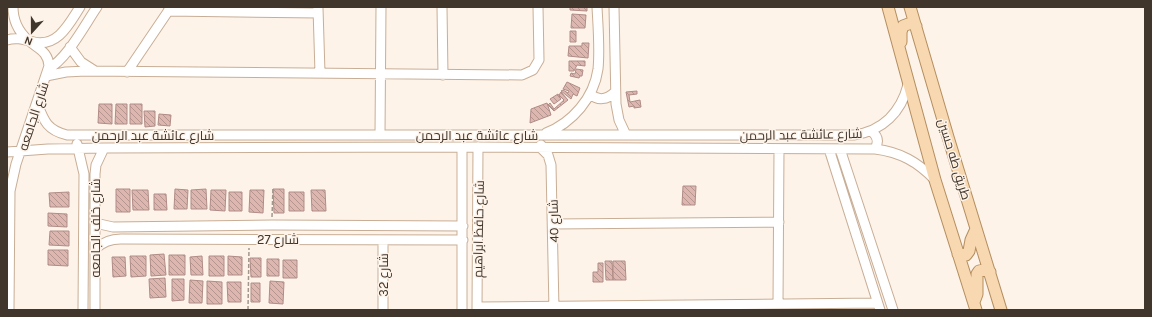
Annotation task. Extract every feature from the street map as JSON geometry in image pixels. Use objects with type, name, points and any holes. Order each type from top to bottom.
[{"type":"main road","name":"طريق طه حسين","points":[[888,7],[935,180],[975,306]]},
{"type":"main road","name":"طريق طه حسين","points":[[910,7],[948,138],[1001,310]]},
{"type":"main road","points":[[900,49],[901,29],[903,26],[911,23],[916,26]]},
{"type":"main road","points":[[958,254],[966,255],[970,251],[971,240],[976,229]]},
{"type":"main road","points":[[975,306],[978,289],[976,276],[981,270],[987,270],[990,272]]},
{"type":"street","name":"شارع الجامعه","points":[[9,310],[10,177],[21,152],[47,73],[48,62],[45,53],[28,40],[17,24],[13,7]]},
{"type":"street","points":[[7,40],[16,38],[44,42],[55,39],[63,32],[80,7]]},
{"type":"street","points":[[47,73],[70,47],[96,7]]},
{"type":"street","points":[[380,134],[381,7]]},
{"type":"street","points":[[442,7],[443,74]]},
{"type":"street","points":[[47,73],[127,72],[522,75],[533,70],[540,56],[538,7]]},
{"type":"street","points":[[541,148],[542,135],[567,122],[580,109],[590,94],[598,69],[598,7]]},
{"type":"street","points":[[614,7],[615,92],[617,112],[626,135]]},
{"type":"street","points":[[127,72],[169,9],[318,10],[320,73]]},
{"type":"street","points":[[70,47],[80,62],[96,72]]},
{"type":"street","name":"شارع عائشة عبد الرحمن","points":[[37,103],[49,127],[57,132],[67,135],[854,135],[871,131],[889,120],[896,113],[904,99],[908,84]]},
{"type":"street","points":[[590,94],[601,99],[608,97],[615,92]]},
{"type":"street","points":[[871,131],[876,135],[878,141],[875,149]]},
{"type":"street","points":[[325,134],[325,148]]},
{"type":"street","name":"شارع خلف الجامعه","points":[[76,135],[84,174],[83,310]]},
{"type":"street","points":[[659,135],[660,149]]},
{"type":"street","name":"شارع حافظ ابراهيم","points":[[462,147],[462,310]]},
{"type":"street","name":"شارع عائشة عبد الرحمن","points":[[7,152],[48,149],[104,148],[478,147],[779,150],[875,149],[892,152],[908,158],[935,180]]},
{"type":"street","name":"شارع حافظ ابراهيم","points":[[477,309],[478,147]]},
{"type":"street","name":"شارع خلف الجامعه","points":[[95,310],[96,169],[104,148]]},
{"type":"street","name":"شارع 40","points":[[541,148],[548,155],[551,164],[554,309]]},
{"type":"street","name":"شارع عائشة عبد الرحمن","points":[[828,149],[878,306]]},
{"type":"street","name":"شارع عائشة عبد الرحمن","points":[[840,149],[893,310]]},
{"type":"street","points":[[778,304],[779,150]]},
{"type":"street","points":[[553,224],[779,222]]},
{"type":"street","name":"شارع 27","points":[[95,223],[113,227],[272,225],[463,226]]},
{"type":"street","name":"شارع 27","points":[[95,249],[102,243],[111,239],[249,238],[463,240]]},
{"type":"street","name":"شارع 32","points":[[383,240],[383,310]]},
{"type":"street","points":[[477,309],[631,308],[778,304],[878,306]]},
{"type":"path","points":[[272,187],[272,225]]},
{"type":"path","points":[[248,310],[249,238]]},
{"type":"building","points":[[570,7],[587,7],[587,11],[570,10]]},
{"type":"building","points":[[572,14],[586,15],[585,28],[571,28]]},
{"type":"building","points":[[570,31],[576,31],[576,42],[570,42]]},
{"type":"building","points":[[582,43],[589,43],[588,58],[568,56],[569,46],[582,46]]},
{"type":"building","points":[[569,61],[585,61],[585,66],[577,65],[574,71],[569,71]]},
{"type":"building","points":[[576,69],[583,70],[582,76],[579,78],[570,76],[571,73],[575,74]]},
{"type":"building","points":[[567,82],[580,88],[577,96],[573,94],[571,99],[561,91],[563,90],[568,93],[569,91],[563,89]]},
{"type":"building","points":[[637,91],[637,94],[629,95],[630,102],[640,100],[641,107],[629,107],[626,92]]},
{"type":"building","points":[[561,92],[568,100],[554,111],[548,105],[550,103],[554,109],[564,100],[559,95]]},
{"type":"building","points":[[558,94],[561,99],[554,104],[550,99]]},
{"type":"building","points":[[547,103],[551,115],[530,123],[531,109]]},
{"type":"building","points":[[99,104],[112,104],[112,124],[98,123]]},
{"type":"building","points":[[116,104],[127,104],[127,124],[115,124]]},
{"type":"building","points":[[130,104],[142,104],[142,124],[130,124]]},
{"type":"building","points":[[144,111],[155,111],[155,126],[145,127]]},
{"type":"building","points":[[159,114],[171,115],[170,126],[158,125]]},
{"type":"building","points":[[683,186],[696,186],[695,205],[682,205]]},
{"type":"building","points":[[116,189],[130,189],[130,212],[116,212]]},
{"type":"building","points":[[175,189],[188,190],[187,209],[174,209]]},
{"type":"building","points":[[206,189],[207,209],[191,209],[191,190]]},
{"type":"building","points":[[273,189],[284,189],[284,213],[274,213]]},
{"type":"building","points":[[132,190],[148,190],[149,210],[133,210]]},
{"type":"building","points":[[211,190],[226,190],[225,211],[210,210]]},
{"type":"building","points":[[250,190],[264,190],[263,213],[249,212]]},
{"type":"building","points":[[311,190],[325,190],[326,211],[312,211]]},
{"type":"building","points":[[69,192],[69,207],[50,207],[49,193]]},
{"type":"building","points":[[229,192],[242,192],[242,211],[229,211]]},
{"type":"building","points":[[289,192],[304,192],[304,211],[289,211]]},
{"type":"building","points":[[154,194],[166,194],[167,210],[154,210]]},
{"type":"building","points":[[48,213],[67,214],[67,227],[48,226]]},
{"type":"building","points":[[50,231],[69,231],[69,246],[49,245]]},
{"type":"building","points":[[48,250],[68,250],[68,266],[48,265]]},
{"type":"building","points":[[164,254],[166,275],[151,276],[150,255]]},
{"type":"building","points":[[169,255],[185,255],[185,275],[169,275]]},
{"type":"building","points":[[130,256],[146,256],[146,276],[131,277]]},
{"type":"building","points":[[202,256],[203,275],[191,275],[190,257]]},
{"type":"building","points":[[209,256],[224,256],[224,276],[209,276]]},
{"type":"building","points":[[228,256],[242,257],[242,275],[228,275]]},
{"type":"building","points":[[112,257],[125,257],[126,276],[113,277]]},
{"type":"building","points":[[250,258],[261,258],[261,277],[251,277]]},
{"type":"building","points":[[267,259],[279,259],[279,276],[267,276]]},
{"type":"building","points":[[283,260],[297,260],[297,278],[283,278]]},
{"type":"building","points":[[605,261],[612,261],[613,280],[606,280]]},
{"type":"building","points":[[613,261],[625,261],[626,280],[613,280]]},
{"type":"building","points":[[598,263],[603,263],[603,282],[593,282],[593,272],[598,272]]},
{"type":"building","points":[[165,278],[166,297],[150,298],[149,279]]},
{"type":"building","points":[[172,279],[184,279],[184,300],[172,301]]},
{"type":"building","points":[[190,280],[203,281],[202,303],[189,303]]},
{"type":"building","points":[[207,281],[222,282],[222,304],[207,304]]},
{"type":"building","points":[[270,281],[284,282],[283,304],[269,303]]},
{"type":"building","points":[[227,282],[241,282],[241,302],[228,302]]},
{"type":"building","points":[[251,283],[260,283],[260,302],[251,302]]}]
